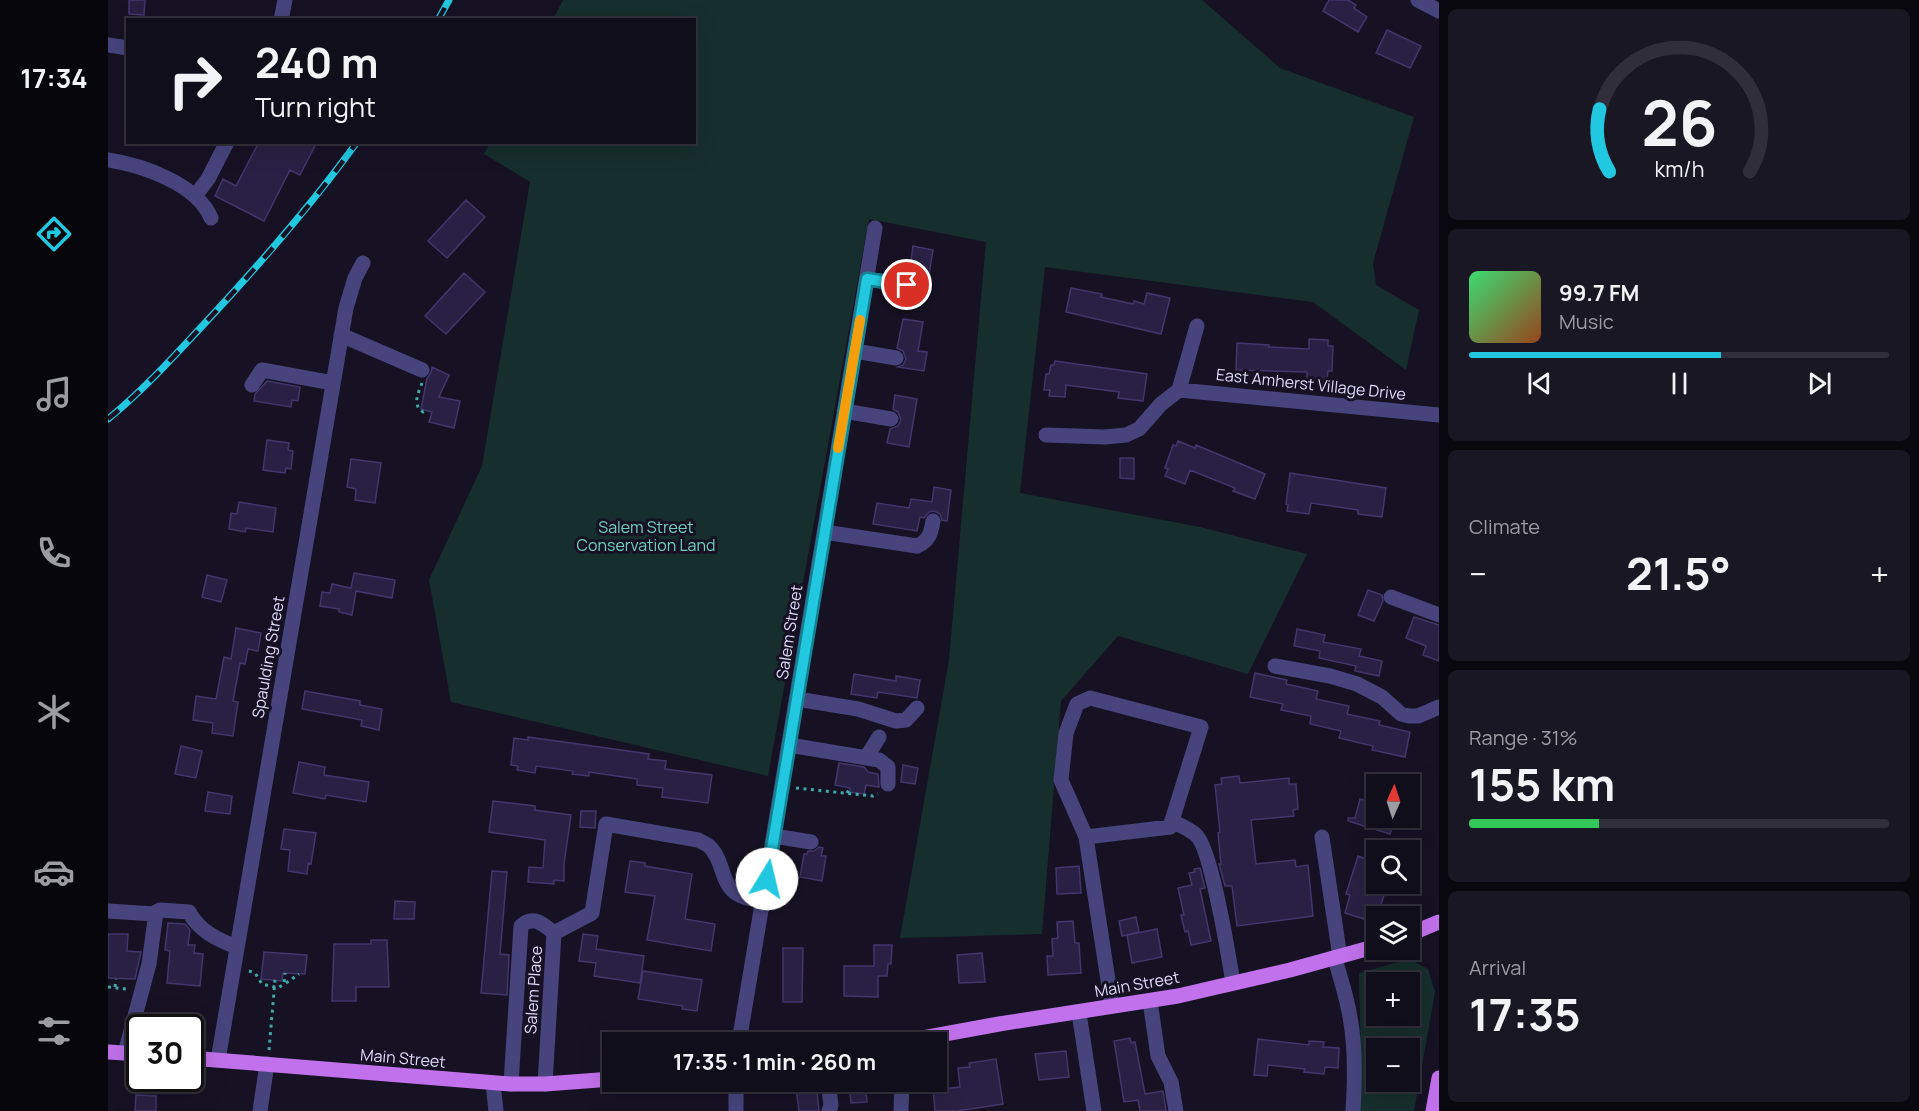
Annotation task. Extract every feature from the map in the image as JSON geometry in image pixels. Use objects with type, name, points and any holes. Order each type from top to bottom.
[{"type":"main road","points":[[1420,930],[1439,922]]},
{"type":"main road","name":"Main Street","points":[[947,1034],[1150,1001],[1233,983],[1366,949]]},
{"type":"main road","points":[[108,1052],[126,1054]]},
{"type":"main road","name":"Main Street","points":[[204,1059],[511,1084],[602,1080]]},
{"type":"main road","points":[[1433,1111],[1439,1078]]},
{"type":"street","points":[[281,18],[285,0]]},
{"type":"street","points":[[1418,0],[1439,11]]},
{"type":"street","points":[[108,45],[126,48]]},
{"type":"street","points":[[195,196],[208,179],[226,144]]},
{"type":"street","points":[[108,160],[125,162],[152,171],[195,196],[205,204],[211,218]]},
{"type":"street","name":"Salem Street","points":[[742,1032],[875,228]]},
{"type":"street","name":"Spaulding Street","points":[[218,1060],[341,335],[350,293],[363,263]]},
{"type":"street","points":[[867,279],[907,285]]},
{"type":"street","points":[[1046,435],[1106,437],[1126,435],[1139,429],[1161,404],[1179,390],[1197,326]]},
{"type":"street","points":[[341,335],[422,370]]},
{"type":"street","points":[[855,351],[896,358]]},
{"type":"street","points":[[252,385],[262,370],[333,383]]},
{"type":"street","name":"East Amherst Village Drive","points":[[1179,390],[1439,415]]},
{"type":"street","points":[[844,411],[891,419]]},
{"type":"street","points":[[824,532],[917,546],[927,540],[933,521]]},
{"type":"street","points":[[1392,597],[1439,615]]},
{"type":"street","points":[[1275,666],[1330,676],[1357,684],[1382,696],[1401,714],[1418,716],[1439,708]]},
{"type":"street","points":[[1086,837],[1170,827],[1201,727],[1090,698],[1077,704],[1066,733],[1061,780],[1086,837],[1112,1006]]},
{"type":"street","points":[[796,699],[858,709],[896,721],[906,720],[917,708]]},
{"type":"street","points":[[866,758],[879,737]]},
{"type":"street","points":[[789,746],[879,760],[888,767],[888,784]]},
{"type":"street","points":[[1172,821],[1197,835],[1203,843],[1233,983]]},
{"type":"street","name":"Salem Place","points":[[545,1084],[554,933],[592,913],[606,824],[698,840],[710,846],[717,857],[725,881],[732,891],[743,897],[763,900]]},
{"type":"street","points":[[774,836],[811,842]]},
{"type":"street","points":[[1322,837],[1337,957],[1353,1037],[1355,1081],[1353,1111]]},
{"type":"street","points":[[108,911],[154,914],[160,910],[189,912],[193,920],[204,930],[237,947]]},
{"type":"street","points":[[140,1014],[149,964],[154,914]]},
{"type":"street","points":[[511,1084],[521,926],[526,921],[535,920],[554,933]]},
{"type":"street","points":[[1150,1001],[1158,1056],[1171,1082],[1176,1111]]},
{"type":"street","points":[[1079,1013],[1094,1111]]},
{"type":"street","points":[[260,1111],[267,1064]]},
{"type":"street","points":[[493,1083],[496,1111]]},
{"type":"street","points":[[736,1092],[736,1111]]},
{"type":"street","points":[[829,1092],[831,1105],[829,1111]]},
{"type":"street","points":[[901,1111],[902,1092]]},
{"type":"path","points":[[422,370],[424,376],[416,404],[423,412],[427,410]]},
{"type":"path","points":[[782,787],[873,796],[883,792],[888,784]]},
{"type":"path","points":[[847,793],[850,788]]},
{"type":"path","points":[[234,963],[255,974],[262,984],[278,988],[298,974]]},
{"type":"path","points":[[284,984],[285,973]]},
{"type":"path","points":[[115,987],[116,979]]},
{"type":"path","points":[[267,1064],[275,980]]},
{"type":"green space","name":"Salem Street Conservation Land","points":[[563,0],[1202,0],[1280,68],[1414,117],[1373,263],[1376,285],[1419,310],[1406,370],[1313,302],[1045,267],[1020,493],[1200,527],[1307,554],[1248,674],[1118,636],[1061,701],[1042,934],[900,938],[949,660],[986,242],[869,219],[768,776],[451,702],[429,580],[482,466],[530,182],[484,154],[489,144],[696,144],[696,18],[554,18]]},
{"type":"green space","points":[[1405,960],[1411,960],[1428,969],[1435,992],[1420,1077],[1420,1038],[1366,1038],[1366,1092],[1417,1092],[1414,1111],[1359,1111],[1361,1063],[1359,973]]},
{"type":"building","points":[[129,0],[145,0],[144,15],[129,14]]},
{"type":"building","points":[[1329,0],[1348,0],[1356,5],[1354,8],[1367,17],[1358,32],[1323,11]]},
{"type":"building","points":[[1387,30],[1421,46],[1410,68],[1376,53]]},
{"type":"building","points":[[258,144],[316,144],[300,175],[290,170],[264,221],[215,196],[223,179],[236,186]]},
{"type":"building","points":[[466,200],[485,217],[447,258],[428,241]]},
{"type":"building","points":[[913,246],[933,250],[926,293],[914,291],[916,282],[909,275]]},
{"type":"building","points":[[464,273],[485,292],[446,334],[425,316]]},
{"type":"building","points":[[1071,288],[1102,294],[1101,297],[1133,304],[1134,301],[1144,304],[1147,293],[1170,298],[1161,334],[1066,312]]},
{"type":"building","points":[[903,319],[923,322],[918,351],[927,352],[924,371],[898,367],[903,365],[906,359],[903,351],[897,348]]},
{"type":"building","points":[[1309,339],[1328,340],[1328,346],[1333,346],[1332,371],[1328,371],[1327,381],[1307,380],[1307,372],[1236,370],[1237,343],[1309,349]]},
{"type":"building","points":[[1055,361],[1147,374],[1143,401],[1118,398],[1119,392],[1066,385],[1065,397],[1049,396],[1050,390],[1044,390],[1046,374],[1049,374],[1051,365],[1054,365]]},
{"type":"building","points":[[432,367],[449,375],[439,397],[460,401],[454,428],[429,422],[432,412],[421,409],[427,378]]},
{"type":"building","points":[[267,381],[300,387],[298,401],[292,400],[291,407],[254,401],[255,394]]},
{"type":"building","points":[[895,395],[917,399],[909,447],[887,443],[890,429],[898,426],[901,420],[898,412],[893,409]]},
{"type":"building","points":[[267,440],[289,443],[288,450],[293,451],[291,469],[286,468],[285,473],[263,470]]},
{"type":"building","points":[[1178,441],[1195,448],[1196,445],[1265,474],[1255,499],[1233,491],[1235,488],[1190,470],[1185,484],[1165,476],[1168,469],[1165,468],[1173,445],[1176,446]]},
{"type":"building","points":[[1120,458],[1134,458],[1134,479],[1120,478]]},
{"type":"building","points":[[351,459],[381,463],[375,503],[355,500],[356,489],[347,487]]},
{"type":"building","points":[[1290,473],[1386,488],[1382,517],[1358,514],[1358,510],[1311,503],[1309,514],[1287,511]]},
{"type":"building","points":[[934,487],[951,490],[947,521],[942,520],[940,514],[934,511],[929,512],[924,518],[920,517],[917,531],[873,524],[877,503],[909,508],[911,499],[932,502]]},
{"type":"building","points":[[239,502],[276,508],[273,532],[246,528],[245,532],[229,529],[231,513],[237,514]]},
{"type":"building","points":[[354,573],[395,580],[392,598],[356,591],[352,615],[339,612],[339,609],[320,606],[322,592],[330,593],[332,584],[351,588]]},
{"type":"building","points":[[207,575],[227,580],[221,602],[202,597]]},
{"type":"building","points":[[1368,590],[1382,595],[1383,601],[1374,621],[1358,615]]},
{"type":"building","points":[[1414,617],[1439,625],[1439,661],[1423,655],[1426,646],[1406,638]]},
{"type":"building","points":[[236,628],[261,633],[258,651],[248,649],[245,664],[240,663],[233,701],[238,702],[233,736],[212,733],[213,723],[193,720],[196,696],[216,699],[224,657],[231,659]]},
{"type":"building","points":[[1297,629],[1325,635],[1323,642],[1361,649],[1359,656],[1382,661],[1379,676],[1355,671],[1356,666],[1319,658],[1320,651],[1294,646]]},
{"type":"building","points":[[1255,673],[1287,680],[1286,684],[1318,691],[1316,699],[1349,706],[1347,714],[1380,721],[1379,725],[1410,732],[1405,757],[1372,750],[1373,746],[1339,738],[1341,731],[1310,724],[1311,716],[1281,710],[1283,704],[1250,697]]},
{"type":"building","points":[[854,674],[896,681],[896,676],[920,680],[917,698],[878,692],[877,698],[851,694]]},
{"type":"building","points":[[305,691],[360,701],[360,705],[382,709],[379,730],[361,726],[362,720],[302,709]]},
{"type":"building","points":[[528,737],[649,754],[648,759],[666,761],[665,769],[712,775],[708,803],[662,797],[663,788],[637,785],[637,779],[589,772],[589,776],[572,774],[573,771],[536,766],[535,773],[517,770],[518,766],[511,765],[514,738],[528,740]]},
{"type":"building","points":[[181,746],[202,751],[196,778],[175,774]]},
{"type":"building","points":[[299,762],[325,767],[324,775],[369,782],[366,802],[326,795],[325,799],[293,793]]},
{"type":"building","points":[[839,763],[864,767],[868,772],[878,774],[879,787],[866,785],[864,794],[850,792],[850,788],[835,785]]},
{"type":"building","points":[[903,765],[918,768],[915,784],[901,782]]},
{"type":"building","points":[[1239,776],[1240,783],[1289,778],[1289,784],[1296,784],[1298,809],[1293,810],[1294,816],[1251,820],[1256,864],[1295,860],[1296,867],[1308,865],[1313,916],[1237,926],[1232,886],[1225,886],[1219,864],[1221,864],[1218,833],[1220,832],[1215,785],[1222,784],[1221,778]]},
{"type":"building","points":[[208,792],[232,796],[230,814],[205,811]]},
{"type":"building","points":[[1360,799],[1366,801],[1366,827],[1348,821],[1348,818],[1355,818]]},
{"type":"building","points":[[493,801],[535,806],[535,810],[571,815],[564,881],[554,880],[554,884],[528,882],[529,867],[543,868],[545,840],[489,832]]},
{"type":"building","points":[[581,811],[596,811],[595,828],[580,827]]},
{"type":"building","points":[[1371,828],[1392,828],[1390,834]]},
{"type":"building","points":[[284,829],[316,833],[307,874],[288,871],[290,850],[281,849]]},
{"type":"building","points":[[819,847],[823,848],[821,856],[826,856],[822,881],[800,877],[804,854]]},
{"type":"building","points":[[1358,856],[1366,859],[1366,894],[1384,895],[1381,906],[1366,906],[1364,919],[1345,913],[1350,895],[1346,894]]},
{"type":"building","points":[[630,861],[645,863],[645,866],[692,874],[685,919],[715,924],[711,951],[647,940],[655,896],[625,892]]},
{"type":"building","points":[[1079,866],[1081,893],[1057,894],[1056,868]]},
{"type":"building","points":[[1200,868],[1205,888],[1200,889],[1211,941],[1191,945],[1181,915],[1184,915],[1178,888],[1192,885],[1189,873]]},
{"type":"building","points":[[492,871],[507,872],[500,954],[509,955],[507,995],[481,993]]},
{"type":"building","points":[[395,901],[415,902],[414,919],[394,919]]},
{"type":"building","points":[[1136,917],[1139,932],[1122,936],[1119,921]]},
{"type":"building","points":[[1073,921],[1075,943],[1079,943],[1081,973],[1048,975],[1047,956],[1053,956],[1052,939],[1058,938],[1057,922]]},
{"type":"building","points":[[168,923],[185,924],[190,930],[188,945],[195,945],[194,953],[203,954],[200,986],[167,983],[170,951],[165,950]]},
{"type":"building","points":[[1157,929],[1162,957],[1132,963],[1127,935]]},
{"type":"building","points":[[108,934],[128,934],[127,951],[141,952],[135,979],[108,978]]},
{"type":"building","points":[[583,934],[598,936],[596,949],[644,956],[640,983],[594,976],[596,963],[579,961]]},
{"type":"building","points":[[371,940],[387,940],[389,987],[356,987],[356,1001],[332,1001],[334,944],[371,944]]},
{"type":"building","points":[[874,945],[892,945],[891,964],[888,964],[887,976],[878,976],[878,997],[844,996],[844,966],[874,966]]},
{"type":"building","points":[[783,948],[803,948],[802,1002],[783,1002]]},
{"type":"building","points":[[264,952],[307,955],[305,974],[283,973],[282,981],[261,979]]},
{"type":"building","points":[[982,953],[985,982],[959,983],[957,955]]},
{"type":"building","points":[[643,971],[702,980],[697,1011],[682,1009],[683,1006],[638,999]]},
{"type":"building","points":[[1130,1038],[1131,1043],[1135,1042],[1145,1094],[1163,1091],[1166,1111],[1140,1111],[1138,1100],[1124,1102],[1114,1041]]},
{"type":"building","points":[[1258,1039],[1309,1045],[1309,1041],[1324,1042],[1323,1047],[1339,1048],[1338,1068],[1325,1067],[1324,1074],[1304,1072],[1305,1069],[1268,1065],[1267,1076],[1254,1075]]},
{"type":"building","points":[[1066,1051],[1069,1077],[1039,1080],[1035,1054]]},
{"type":"building","points":[[996,1059],[1003,1104],[957,1111],[935,1111],[933,1092],[947,1092],[947,1088],[960,1087],[958,1068],[970,1067],[969,1063]]},
{"type":"building","points":[[796,1092],[817,1092],[819,1111],[799,1111]]},
{"type":"building","points":[[850,1092],[866,1092],[867,1102],[851,1103]]},
{"type":"building","points":[[136,1095],[156,1096],[156,1111],[135,1111]]},
{"type":"railway","points":[[439,18],[449,0]]},
{"type":"railway","points":[[108,419],[158,372],[245,279],[303,212],[356,144]]},
{"type":"slow traffic","points":[[838,448],[860,320]]},
{"type":"route","points":[[767,879],[867,279],[907,285]]}]
